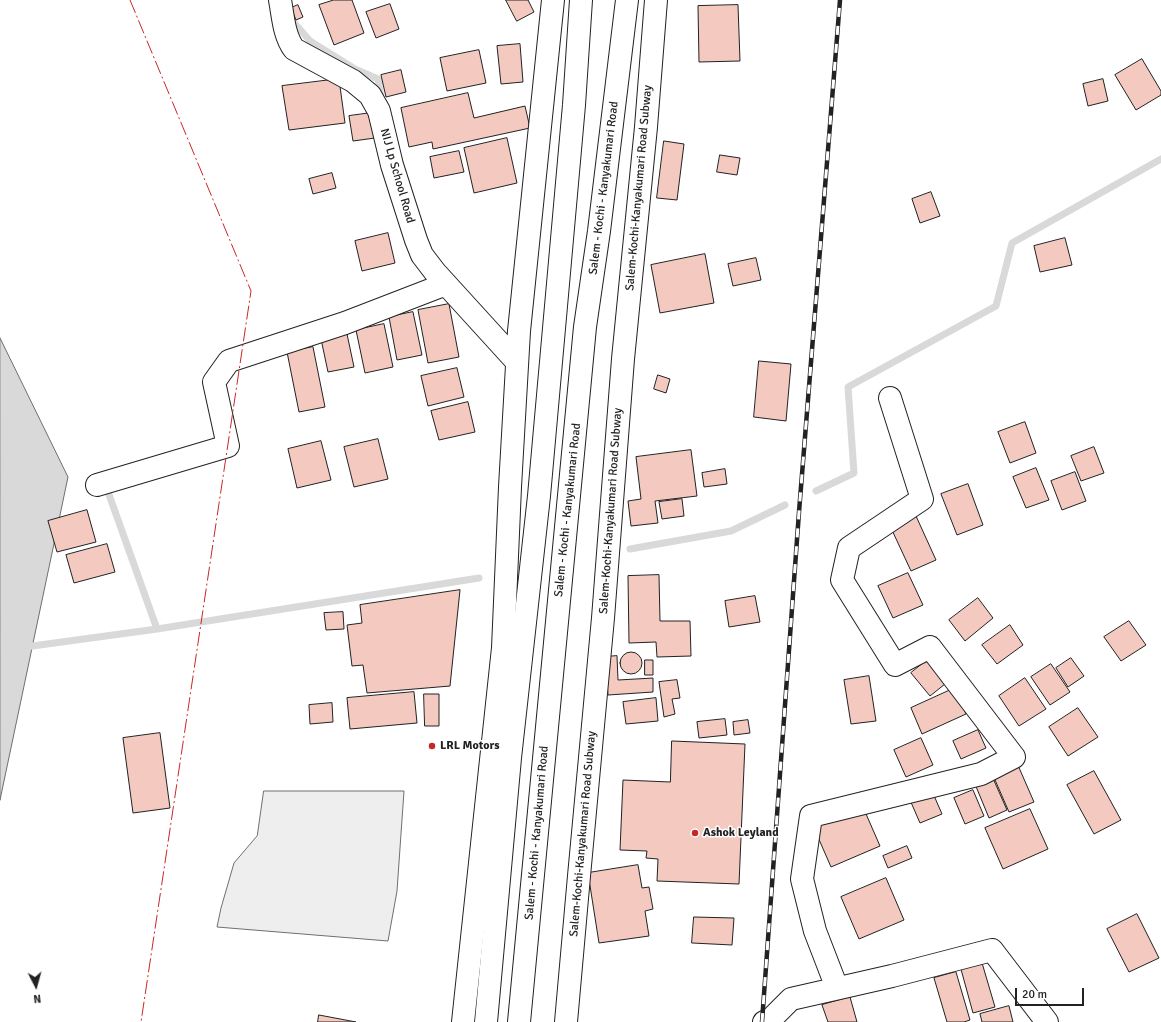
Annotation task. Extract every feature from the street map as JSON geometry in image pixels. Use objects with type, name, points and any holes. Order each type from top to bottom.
[{"type":"main road","name":"NIJ Lp School Road","points":[[280,0],[290,43],[294,48],[353,81],[370,95],[379,111],[392,165],[422,255],[435,272],[517,362]]},
{"type":"main road","points":[[463,1022],[503,648],[519,331],[553,0]]},
{"type":"main road","points":[[486,1022],[510,758],[539,496],[574,105],[581,0]]},
{"type":"main road","name":"Salem - Kochi - Kanyakumari Road","points":[[520,1022],[586,327],[627,0]]},
{"type":"main road","name":"Salem-Kochi-Kanyakumari Road Subway","points":[[566,1022],[604,618],[623,359],[645,135],[656,0]]},
{"type":"main road","points":[[97,485],[228,446],[214,382],[229,361],[345,323],[446,284]]},
{"type":"main road","points":[[837,988],[815,931],[802,879],[812,816],[981,774],[1014,758],[930,647],[895,665],[842,580],[849,548],[922,499],[890,398]]},
{"type":"main road","points":[[764,1022],[771,1019],[791,999],[892,976],[992,950],[1047,1022]]},
{"type":"shaded area","points":[[0,338],[68,477],[0,800]]},
{"type":"shaded area","points":[[264,791],[404,791],[397,891],[388,941],[217,927],[234,863],[257,836]]},
{"type":"building","points":[[334,0],[352,0],[364,33],[334,45],[319,5]]},
{"type":"building","points":[[506,0],[528,0],[534,12],[517,21]]},
{"type":"building","points":[[390,4],[399,29],[376,38],[366,12]]},
{"type":"building","points":[[298,5],[303,17],[296,20],[291,8]]},
{"type":"building","points":[[738,5],[740,61],[699,62],[698,6]]},
{"type":"building","points":[[520,44],[523,82],[501,84],[497,46]]},
{"type":"building","points":[[479,50],[486,83],[447,91],[440,58]]},
{"type":"building","points":[[1142,59],[1161,91],[1161,95],[1136,110],[1115,75]]},
{"type":"building","points":[[401,70],[406,92],[386,97],[381,75]]},
{"type":"building","points":[[339,79],[345,123],[289,130],[282,86]]},
{"type":"building","points":[[1103,79],[1108,101],[1088,106],[1083,84]]},
{"type":"building","points":[[468,93],[474,118],[525,106],[530,128],[433,149],[432,142],[409,147],[401,108]]},
{"type":"building","points":[[371,113],[375,138],[353,141],[349,116]]},
{"type":"building","points":[[507,138],[517,183],[474,193],[464,148]]},
{"type":"building","points":[[664,141],[684,144],[677,200],[657,198]]},
{"type":"building","points":[[459,151],[464,172],[434,178],[430,157]]},
{"type":"building","points":[[720,155],[740,158],[737,175],[717,172]]},
{"type":"building","points":[[332,173],[336,188],[313,194],[309,179]]},
{"type":"building","points":[[931,192],[940,216],[920,223],[912,199]]},
{"type":"building","points":[[388,233],[395,263],[362,271],[355,241]]},
{"type":"building","points":[[1065,238],[1072,265],[1040,272],[1034,246]]},
{"type":"building","points":[[705,254],[714,303],[660,313],[651,265]]},
{"type":"building","points":[[756,258],[761,280],[733,286],[728,264]]},
{"type":"building","points":[[449,304],[459,357],[428,363],[418,310]]},
{"type":"building","points":[[413,312],[422,355],[397,360],[389,317]]},
{"type":"building","points":[[384,324],[393,367],[365,373],[356,330]]},
{"type":"building","points":[[347,334],[354,367],[328,372],[321,339]]},
{"type":"building","points":[[313,347],[325,407],[299,412],[287,352]]},
{"type":"building","points":[[759,361],[791,364],[786,421],[754,417]]},
{"type":"building","points":[[457,368],[464,397],[428,406],[421,376]]},
{"type":"building","points":[[658,375],[670,379],[666,393],[654,389]]},
{"type":"building","points":[[468,402],[475,432],[439,440],[431,411]]},
{"type":"building","points":[[1025,422],[1036,453],[1010,463],[998,432]]},
{"type":"building","points":[[378,439],[388,479],[354,487],[344,447]]},
{"type":"building","points":[[321,441],[331,480],[297,488],[288,449]]},
{"type":"building","points":[[1094,447],[1104,473],[1081,481],[1071,456]]},
{"type":"building","points":[[691,450],[697,496],[655,501],[658,523],[631,526],[628,501],[641,499],[636,457]]},
{"type":"building","points":[[1036,468],[1049,500],[1026,508],[1013,477]]},
{"type":"building","points":[[725,469],[727,484],[704,487],[702,473]]},
{"type":"building","points":[[1075,472],[1086,501],[1062,510],[1051,481]]},
{"type":"building","points":[[968,484],[983,525],[957,535],[941,494]]},
{"type":"building","points":[[682,499],[684,516],[662,519],[659,502]]},
{"type":"building","points":[[87,510],[96,542],[57,552],[48,521]]},
{"type":"building","points":[[916,516],[936,560],[911,571],[891,528]]},
{"type":"building","points":[[107,544],[115,572],[74,583],[66,555]]},
{"type":"building","points":[[908,573],[923,605],[893,618],[878,586]]},
{"type":"building","points":[[659,575],[660,621],[690,621],[691,656],[657,657],[656,642],[629,643],[628,576]]},
{"type":"building","points":[[460,590],[450,686],[367,693],[363,665],[352,666],[347,625],[362,623],[360,605]]},
{"type":"building","points":[[755,596],[760,622],[729,627],[725,601]]},
{"type":"building","points":[[978,598],[993,618],[965,641],[949,620]]},
{"type":"building","points":[[343,612],[344,629],[326,630],[324,613]]},
{"type":"building","points":[[1129,621],[1146,645],[1121,661],[1104,637]]},
{"type":"building","points":[[1010,625],[1023,645],[997,664],[982,645]]},
{"type":"building","points":[[631,652],[639,655],[642,663],[639,671],[631,674],[623,671],[620,663],[623,655]]},
{"type":"building","points":[[617,656],[618,680],[653,678],[653,692],[608,695],[605,657]]},
{"type":"building","points":[[931,657],[950,680],[930,696],[911,673]]},
{"type":"building","points":[[1071,658],[1084,676],[1068,687],[1056,668]]},
{"type":"building","points":[[645,660],[653,660],[653,675],[645,675]]},
{"type":"building","points":[[1051,664],[1070,692],[1050,705],[1031,677]]},
{"type":"building","points":[[869,676],[876,721],[851,724],[844,680]]},
{"type":"building","points":[[1025,678],[1046,709],[1019,726],[999,696]]},
{"type":"building","points":[[677,680],[680,698],[672,699],[675,714],[664,717],[659,682]]},
{"type":"building","points":[[955,688],[966,714],[922,734],[911,708]]},
{"type":"building","points":[[414,692],[417,723],[350,729],[347,698]]},
{"type":"building","points":[[424,694],[439,694],[439,726],[425,726]]},
{"type":"building","points":[[656,698],[658,721],[626,724],[623,702]]},
{"type":"building","points":[[332,703],[333,722],[310,724],[309,705]]},
{"type":"building","points":[[1078,708],[1098,737],[1068,756],[1049,727]]},
{"type":"building","points":[[725,719],[727,735],[699,738],[697,722]]},
{"type":"building","points":[[748,720],[750,733],[734,735],[733,722]]},
{"type":"building","points":[[978,730],[986,748],[961,759],[953,741]]},
{"type":"building","points":[[160,733],[170,808],[133,813],[123,738]]},
{"type":"building","points":[[921,738],[933,765],[906,777],[894,750]]},
{"type":"building","points":[[672,741],[745,744],[739,884],[657,881],[658,859],[646,858],[647,851],[620,850],[623,780],[670,782]]},
{"type":"building","points":[[1017,763],[1034,802],[1009,812],[992,773]]},
{"type":"building","points":[[1094,771],[1121,820],[1094,834],[1067,785]]},
{"type":"building","points":[[992,776],[1007,810],[989,818],[975,784]]},
{"type":"building","points":[[973,790],[984,816],[965,824],[954,798]]},
{"type":"building","points":[[932,791],[942,814],[920,823],[910,800]]},
{"type":"building","points":[[863,807],[880,846],[831,867],[814,828]]},
{"type":"building","points":[[1030,809],[1048,849],[1003,869],[985,828]]},
{"type":"building","points":[[907,846],[912,858],[888,868],[883,856]]},
{"type":"building","points":[[638,865],[642,888],[649,887],[653,909],[645,911],[649,936],[599,943],[588,873]]},
{"type":"building","points":[[886,878],[904,920],[859,939],[841,897]]},
{"type":"building","points":[[1137,914],[1159,958],[1129,972],[1107,929]]},
{"type":"building","points":[[694,917],[734,918],[732,945],[692,943]]},
{"type":"building","points":[[980,956],[995,1007],[973,1013],[959,962]]},
{"type":"building","points":[[956,972],[970,1020],[964,1022],[947,1022],[934,978]]},
{"type":"building","points":[[850,997],[857,1022],[828,1022],[822,1005]]},
{"type":"building","points":[[1009,1006],[1013,1022],[982,1022],[980,1014]]},
{"type":"building","points":[[319,1015],[356,1022],[318,1022]]},
{"type":"waterway","points":[[290,16],[290,18],[310,41],[355,69],[378,79],[381,98]]},
{"type":"waterway","points":[[816,491],[854,473],[848,387],[996,306],[1012,243],[1161,159]]},
{"type":"waterway","points":[[112,488],[107,489],[157,629]]},
{"type":"waterway","points":[[630,549],[731,531],[785,505]]},
{"type":"waterway","points":[[25,647],[157,629],[479,578]]},
{"type":"railway","points":[[762,1022],[799,512],[840,0]]},
{"type":"power","points":[[130,0],[251,291],[141,1022]]},
{"type":"place","name":"LRL Motors","points":[[432,746]]},
{"type":"place","name":"Ashok Leyland","points":[[695,833]]}]
